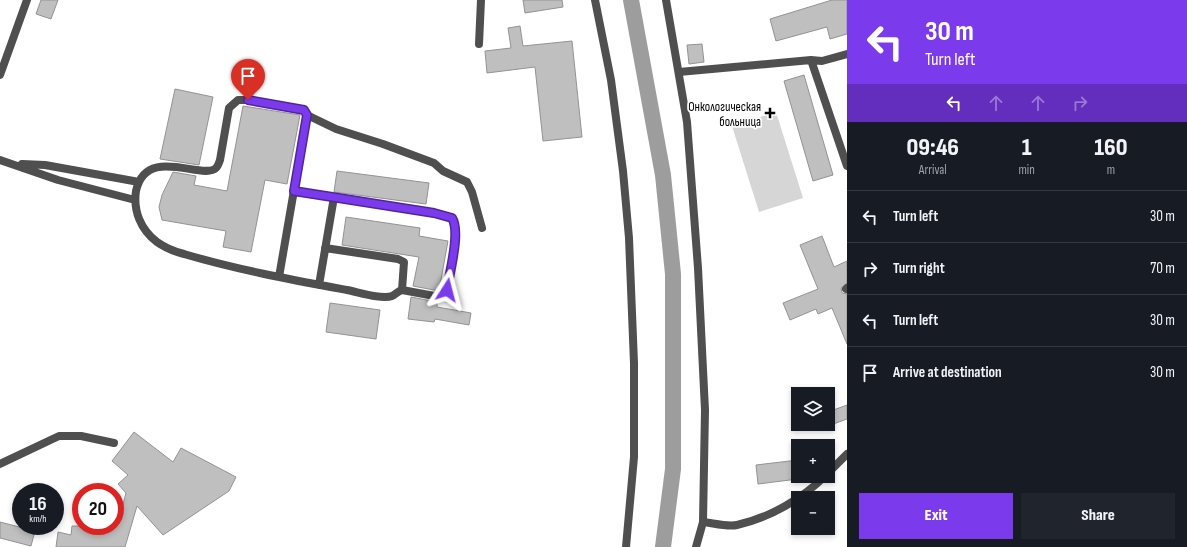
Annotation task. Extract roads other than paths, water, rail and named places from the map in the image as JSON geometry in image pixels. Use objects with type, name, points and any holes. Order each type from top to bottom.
[{"type":"street","points":[[0,75],[27,0]]},
{"type":"street","points":[[479,44],[481,0]]},
{"type":"street","points":[[595,0],[611,80],[623,171],[629,238],[634,363],[634,457],[626,547]]},
{"type":"street","points":[[666,0],[680,72],[687,122],[698,268],[705,410],[703,522],[696,547]]},
{"type":"street","points":[[680,72],[810,60],[822,61],[847,54]]},
{"type":"street","points":[[810,60],[847,166]]},
{"type":"street","points":[[294,191],[434,213],[452,218],[456,223],[455,238],[447,290],[444,296],[440,297],[402,290],[392,296],[381,296],[235,268],[182,254],[158,242],[145,231],[138,217],[135,200],[139,182],[149,170],[169,165],[200,170],[212,170],[217,168],[220,160],[229,108],[238,100],[248,100],[304,110],[307,115],[336,129],[383,144],[434,163],[442,171],[467,182],[472,192],[482,228]]},
{"type":"street","points":[[279,277],[307,115]]},
{"type":"street","points":[[0,160],[58,180],[135,200]]},
{"type":"street","points":[[13,164],[45,165],[139,182]]},
{"type":"street","points":[[319,285],[334,197]]},
{"type":"street","points":[[325,248],[398,259],[404,262],[402,290]]},
{"type":"street","points":[[0,464],[59,436],[81,436],[114,443]]},
{"type":"street","points":[[835,466],[847,454]]},
{"type":"street","points":[[703,522],[736,525],[778,510],[818,483]]},
{"type":"waterway","points":[[631,0],[663,175],[673,274],[673,469],[663,547]]},
{"type":"place","name":"Онкологическая больница","points":[[770,113]]}]
